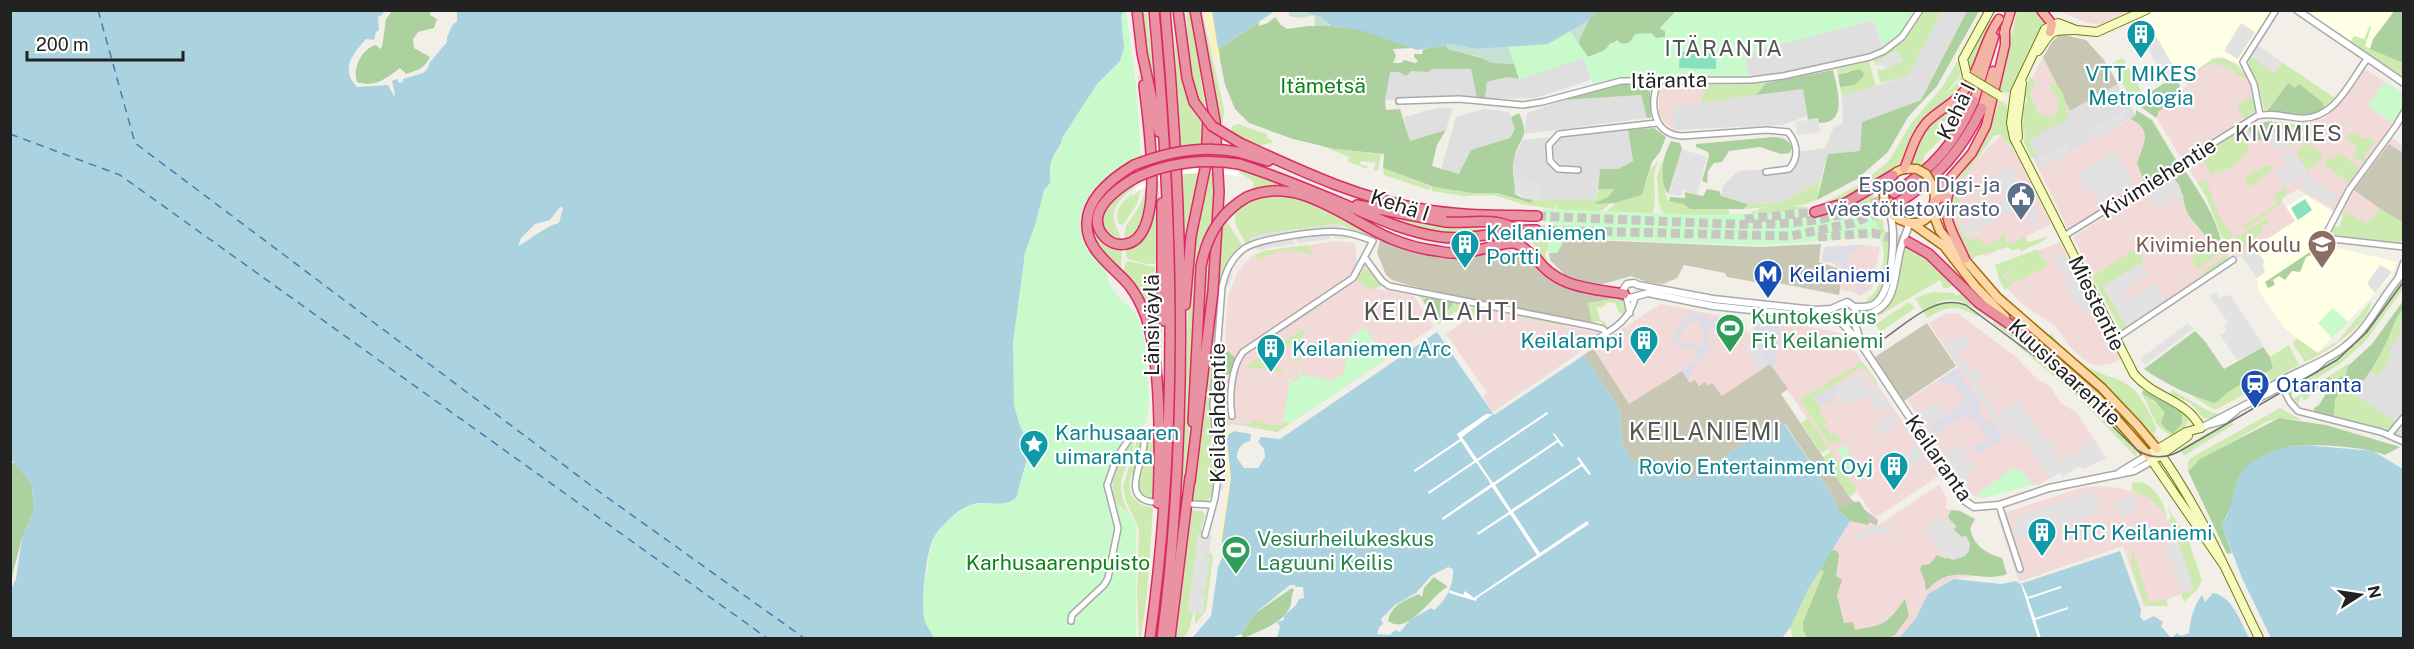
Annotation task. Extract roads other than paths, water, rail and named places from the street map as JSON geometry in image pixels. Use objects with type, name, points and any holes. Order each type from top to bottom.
[{"type":"highway","name":"Länsiväylä","points":[[1150,639],[1167,450],[1169,352],[1167,204],[1154,10]]},
{"type":"highway","name":"Länsiväylä","points":[[1162,639],[1174,503],[1180,355],[1177,182],[1165,10]]},
{"type":"highway","points":[[1180,10],[1187,78],[1194,102],[1212,126],[1239,147]]},
{"type":"highway","points":[[1180,355],[1184,335],[1189,253],[1208,148],[1207,95],[1195,10]]},
{"type":"highway","name":"Kehä I","points":[[1893,207],[1929,182],[1944,167],[1966,138],[1982,108],[2011,10]]},
{"type":"highway","points":[[2041,10],[2051,28]]},
{"type":"highway","points":[[1137,11],[1142,53],[1160,145],[1162,302],[1169,352]]},
{"type":"highway","points":[[1904,169],[1920,131],[1934,115],[1959,97],[1968,86],[1991,30],[2000,15]]},
{"type":"highway","name":"Kehä I","points":[[1894,193],[1923,174],[1950,145],[1974,101],[2000,15]]},
{"type":"highway","points":[[1170,639],[1213,291],[1219,210],[1215,121],[1197,25]]},
{"type":"highway","points":[[1933,207],[1955,173],[1972,153],[1986,126],[2005,45],[2005,28]]},
{"type":"highway","name":"Kehä I","points":[[1142,53],[1149,138],[1151,202],[1145,229],[1141,236],[1130,243],[1120,245],[1112,243],[1100,230],[1098,223],[1100,211],[1116,191],[1135,178],[1159,169],[1186,162],[1213,161],[1239,164],[1260,170],[1404,229],[1442,237],[1536,230]]},
{"type":"highway","points":[[1157,572],[1158,457],[1155,367],[1146,316],[1128,284],[1097,251],[1089,238],[1088,216],[1101,191],[1134,165],[1187,150],[1239,147]]},
{"type":"highway","name":"Kehä I","points":[[1239,147],[1355,192],[1422,210],[1537,216]]},
{"type":"highway","points":[[1955,173],[1947,196],[1946,213],[1950,230],[1965,259]]},
{"type":"highway","points":[[1815,212],[1846,203],[1893,175]]},
{"type":"highway","points":[[1190,482],[1200,267],[1205,247],[1213,230],[1230,210],[1247,197],[1266,190],[1297,192],[1393,240],[1424,249],[1461,253],[1514,243],[1536,258]]},
{"type":"highway","points":[[1349,207],[1358,205],[1384,212],[1446,222],[1503,222],[1514,227],[1524,237],[1545,270],[1564,283],[1586,290],[1625,295]]},
{"type":"highway","points":[[1336,210],[1402,235],[1430,239],[1442,237]]},
{"type":"highway","points":[[1908,242],[1929,254],[1958,282],[1975,287],[1994,314],[2027,336]]},
{"type":"main road","points":[[1990,10],[1963,60],[1966,76],[2000,96],[2016,101]]},
{"type":"main road","points":[[2051,28],[2061,24],[2076,30],[2101,32],[2146,10]]},
{"type":"main road","name":"Miestentie","points":[[2051,28],[2042,32],[2025,70],[2016,101],[2017,131],[2023,154],[2128,364],[2139,380],[2190,411],[2198,429]]},
{"type":"main road","points":[[1893,207],[1884,192],[1893,175],[1904,169],[1917,169],[1926,174],[1934,188],[1933,207],[1923,220],[1911,224]]},
{"type":"main road","name":"Kuusisaarentie","points":[[1893,207],[1900,222],[1911,224],[1944,246],[1970,273]]},
{"type":"main road","name":"Kuusisaarentie","points":[[1933,207],[1940,231],[1965,259],[1975,287],[2012,312],[2102,388],[2137,424],[2159,452],[2188,494],[2219,552],[2259,639]]},
{"type":"main road","name":"Kuusisaarentie","points":[[2027,336],[2097,397],[2150,458],[2223,564]]},
{"type":"main road","points":[[2150,458],[2191,430],[2198,429]]},
{"type":"street","name":"Itäranta","points":[[1399,101],[1469,99],[1523,105],[1613,82],[1637,79],[1769,78],[1870,57],[1884,51],[1902,37],[1920,10]]},
{"type":"street","points":[[2276,10],[2243,62],[2254,84],[2260,115],[2301,118],[2318,116],[2334,105],[2367,59]]},
{"type":"street","points":[[2297,10],[2403,83]]},
{"type":"street","points":[[1659,80],[1653,96],[1658,123],[1668,132],[1678,136],[1767,130],[1788,132],[1796,145],[1794,164],[1789,169],[1766,172]]},
{"type":"street","points":[[2403,111],[2392,132],[2349,190],[2324,238],[2403,247]]},
{"type":"street","name":"Kivimiehentie","points":[[2064,236],[2260,115]]},
{"type":"street","points":[[1578,170],[1558,169],[1551,161],[1548,154],[1550,145],[1559,134],[1658,123]]},
{"type":"street","points":[[1630,312],[1624,287],[1631,282],[1713,299],[1800,309],[1816,310],[1836,307],[1844,302],[1854,307],[1872,306],[1884,292],[1894,240],[1893,207]]},
{"type":"street","points":[[1625,295],[1636,296],[1648,293],[1713,306],[1836,319],[1844,324],[1877,312],[1889,300],[1902,243],[1911,224]]},
{"type":"street","name":"Keilalahdentie","points":[[1205,535],[1219,470],[1213,397],[1221,295],[1227,268],[1242,251],[1261,241],[1334,232],[1354,234],[1373,241],[1365,258]]},
{"type":"street","points":[[1232,416],[1230,403],[1238,361],[1243,352],[1353,278],[1365,258],[1382,280],[1394,287],[1600,328],[1606,333]]},
{"type":"street","points":[[2115,339],[2233,260]]},
{"type":"street","points":[[2198,429],[2281,384],[2315,369],[2344,348],[2360,333],[2401,274],[2403,263]]},
{"type":"street","points":[[1586,346],[1623,322],[1633,309],[1638,285]]},
{"type":"street","points":[[1836,307],[1834,313],[1836,319]]},
{"type":"street","points":[[1854,307],[1854,319]]},
{"type":"street","name":"Keilaranta","points":[[1854,319],[1861,344]]},
{"type":"street","name":"Keilaranta","points":[[1844,324],[1861,344],[1965,501],[1974,507],[1999,504],[2049,488],[2119,473],[2150,458]]},
{"type":"street","points":[[2281,384],[2294,408],[2304,414],[2389,435],[2403,442]]},
{"type":"street","points":[[2389,435],[2403,417]]},
{"type":"street","points":[[1071,621],[1072,615],[1104,585],[1108,578],[1118,528],[1107,485],[1117,457],[1124,443],[1131,436],[1141,436],[1144,442],[1134,483],[1135,490],[1140,497],[1153,502]]},
{"type":"street","points":[[1192,504],[1213,505]]},
{"type":"street","points":[[1999,504],[2020,569]]},
{"type":"water","points":[[11,10],[384,11],[378,17],[379,30],[374,40],[366,39],[356,51],[350,62],[349,74],[357,87],[388,85],[394,96],[392,81],[397,79],[399,83],[403,82],[403,79],[423,73],[428,68],[430,62],[447,42],[453,24],[457,22],[457,11],[1124,11],[1121,16],[1124,48],[1120,61],[1097,84],[1054,154],[1050,183],[1044,190],[1025,253],[1013,343],[1014,405],[1020,426],[1029,444],[1029,452],[1016,498],[1005,503],[976,503],[965,507],[949,519],[933,539],[926,566],[923,611],[934,638],[11,638],[11,590],[16,579],[22,538],[34,510],[32,485],[10,458]],"holes":[[[560,207],[563,208],[559,223],[548,227],[518,246],[521,238],[535,224],[550,220]]]},
{"type":"water","points":[[1212,10],[1275,11],[1218,49]]},
{"type":"water","points":[[1310,10],[1602,11],[1596,12],[1589,20],[1548,44],[1475,49],[1451,44],[1417,50],[1364,31],[1331,26],[1322,17],[1309,14]]},
{"type":"water","points":[[1437,332],[1494,415],[1584,355],[1619,408],[1623,447],[1645,474],[1657,473],[1680,475],[1683,479],[1692,478],[1776,422],[1785,425],[1835,499],[1837,509],[1850,521],[1808,590],[1790,628],[1782,638],[1277,638],[1280,627],[1277,622],[1284,620],[1284,616],[1299,599],[1304,598],[1303,587],[1290,585],[1254,614],[1241,634],[1231,638],[1192,638],[1211,616],[1218,567],[1222,558],[1222,539],[1231,478],[1227,439],[1229,434],[1234,431],[1251,434],[1250,441],[1242,445],[1238,452],[1237,458],[1244,468],[1258,468],[1265,457],[1264,449],[1258,442],[1261,437],[1280,439]],"holes":[[[1448,567],[1453,569],[1449,591],[1434,610],[1431,608],[1410,620],[1400,632],[1395,630],[1390,635],[1377,634],[1379,627],[1383,624],[1381,619],[1395,605],[1416,593],[1431,576]]]},
{"type":"water","points":[[2304,445],[2373,451],[2403,469],[2403,638],[2271,638],[2242,578],[2222,525],[2230,508],[2237,481],[2248,465],[2265,454]]},
{"type":"water","points":[[2120,551],[2141,609],[2140,617],[2144,621],[2154,616],[2163,622],[2161,626],[2171,638],[1899,638],[1916,618],[1928,594],[1954,579],[2001,584],[2016,581],[2020,584]]},
{"type":"water","points":[[2213,593],[2220,595],[2231,604],[2249,638],[2172,638],[2177,633],[2181,636],[2189,633],[2190,623],[2199,599],[2202,595],[2205,602]]},
{"type":"tunnel","points":[[1537,216],[1734,224],[1789,223],[1843,214],[1894,193]]},
{"type":"tunnel","points":[[1536,230],[1791,236],[1853,223],[1894,206]]},
{"type":"tunnel","points":[[1745,219],[1815,212]]},
{"type":"tunnel","points":[[1818,237],[1873,233],[1908,242]]},
{"type":"tram line","points":[[1885,338],[1933,306],[1944,303],[1966,305],[2060,375],[2137,450],[2148,455],[2163,457],[2180,451],[2337,360],[2366,333],[2404,281]]},
{"type":"place","name":"VTT MIKES Metrologia","points":[[2141,60]]},
{"type":"place","name":"Espoon Digi- ja väestötietovirasto","points":[[2021,222]]},
{"type":"place","name":"Keilaniemen Portti","points":[[1465,270]]},
{"type":"place","name":"Kivimiehen koulu","points":[[2322,270]]},
{"type":"place","name":"Keilaniemi","points":[[1768,300]]},
{"type":"place","name":"Kuntokeskus Fit Keilaniemi","points":[[1730,354]]},
{"type":"place","name":"Keilalampi","points":[[1644,366]]},
{"type":"place","name":"Keilaniemen Arc","points":[[1271,374]]},
{"type":"place","name":"Otaranta","points":[[2255,410]]},
{"type":"place","name":"Karhusaaren uimaranta","points":[[1034,470]]},
{"type":"place","name":"Rovio Entertainment Oyj","points":[[1894,492]]},
{"type":"place","name":"HTC Keilaniemi","points":[[2042,558]]},
{"type":"place","name":"Vesiurheilukeskus Laguuni Keilis","points":[[1236,576]]},
{"type":"district","name":"ITÄRANTA","points":[[1724,48]]},
{"type":"district","name":"KIVIMIES","points":[[2289,133]]},
{"type":"district","name":"KEILALAHTI","points":[[1441,311]]},
{"type":"district","name":"KEILANIEMI","points":[[1705,431]]},
{"type":"park label","name":"Itämetsä","points":[[1323,85]]},
{"type":"park label","name":"Karhusaarenpuisto","points":[[1058,562]]}]
